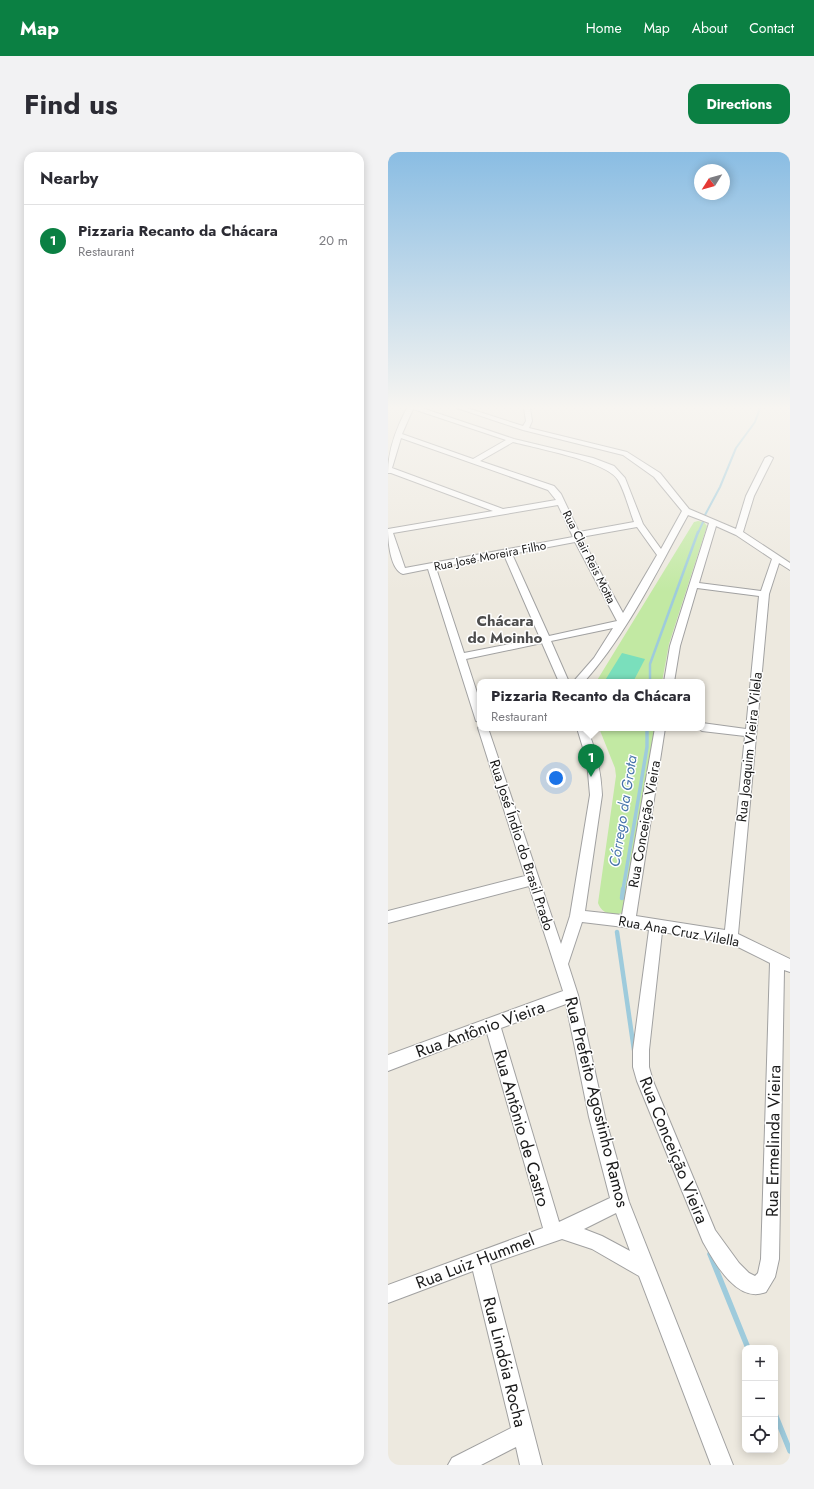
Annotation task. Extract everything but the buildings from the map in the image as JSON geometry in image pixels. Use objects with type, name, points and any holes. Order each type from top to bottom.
[{"type":"street","name":"Rua Clair Reis Motta","points":[[498,469],[551,488],[557,494],[621,623]]},
{"type":"street","points":[[611,469],[617,472],[621,478],[639,524],[661,554]]},
{"type":"street","points":[[648,469],[664,482],[686,511],[739,533],[790,567]]},
{"type":"street","points":[[739,533],[750,496],[763,469]]},
{"type":"street","points":[[388,470],[500,511]]},
{"type":"street","points":[[391,548],[388,531],[500,511],[561,502]]},
{"type":"street","points":[[581,679],[598,660],[686,511]]},
{"type":"street","points":[[670,679],[676,646],[693,585],[713,523]]},
{"type":"street","name":"Rua José Moreira Filho","points":[[391,548],[401,570],[406,571],[507,552],[639,524]]},
{"type":"street","points":[[507,552],[563,679]]},
{"type":"street","name":"Rua Joaquim Vieira Vilela","points":[[731,937],[764,594],[776,558]]},
{"type":"street","points":[[432,566],[477,709]]},
{"type":"street","points":[[693,585],[764,594]]},
{"type":"street","points":[[460,657],[621,623]]},
{"type":"street","points":[[705,727],[750,733]]},
{"type":"street","name":"Rua José Índio do Brasil Prado","points":[[484,731],[532,880],[562,962]]},
{"type":"street","points":[[562,962],[577,916],[596,795],[594,760],[583,731]]},
{"type":"street","name":"Rua Conceição Vieira","points":[[628,920],[660,731]]},
{"type":"street","points":[[388,917],[532,880]]},
{"type":"street","name":"Rua Ana Cruz Vilella","points":[[577,916],[628,920],[656,926],[731,937],[783,963]]},
{"type":"street","name":"Rua Conceição Vieira","points":[[656,926],[641,1050],[641,1067],[645,1081],[709,1236],[718,1251],[734,1271]]},
{"type":"street","name":"Rua Prefeito Agostinho Ramos","points":[[562,962],[571,995],[598,1117],[620,1202],[722,1465]]},
{"type":"street","name":"Rua Ermelinda Vieira","points":[[734,1271],[741,1280],[753,1288],[762,1284],[768,1271],[772,1227],[783,963]]},
{"type":"street","name":"Rua Antônio Vieira","points":[[388,1063],[571,995]]},
{"type":"street","name":"Rua Antônio de Castro","points":[[492,1024],[557,1231]]},
{"type":"street","name":"Rua Luiz Hummel","points":[[388,1294],[478,1259],[557,1231],[620,1202]]},
{"type":"street","points":[[557,1231],[596,1242],[647,1270]]},
{"type":"street","name":"Rua Lindóia Rocha","points":[[478,1259],[531,1465]]},
{"type":"street","points":[[459,1465],[523,1434]]},
{"type":"green space","points":[[694,522],[704,522],[707,526],[669,644],[663,679],[598,679]]},
{"type":"green space","points":[[622,653],[645,659],[635,679],[606,679]]},
{"type":"green space","points":[[600,731],[654,731],[624,912],[620,914],[608,914],[602,910],[598,903],[616,776],[615,768]]},
{"type":"waterway","points":[[705,515],[720,487],[727,469]]},
{"type":"waterway","name":"Córrego da Grota","points":[[698,533],[703,522]]},
{"type":"waterway","name":"Córrego da Grota","points":[[650,679],[650,664],[698,532]]},
{"type":"waterway","name":"Córrego da Grota","points":[[623,890],[647,747],[647,731]]},
{"type":"waterway","name":"Córrego da Grota","points":[[622,898],[623,889]]},
{"type":"waterway","points":[[617,932],[634,1050]]},
{"type":"waterway","points":[[710,1254],[747,1345]]},
{"type":"waterway","points":[[776,1417],[790,1451]]},
{"type":"place","name":"Pizzaria Recanto da Chácara","points":[[591,777]]},
{"type":"district","name":"Chácara do Moinho","points":[[505,630]]}]
